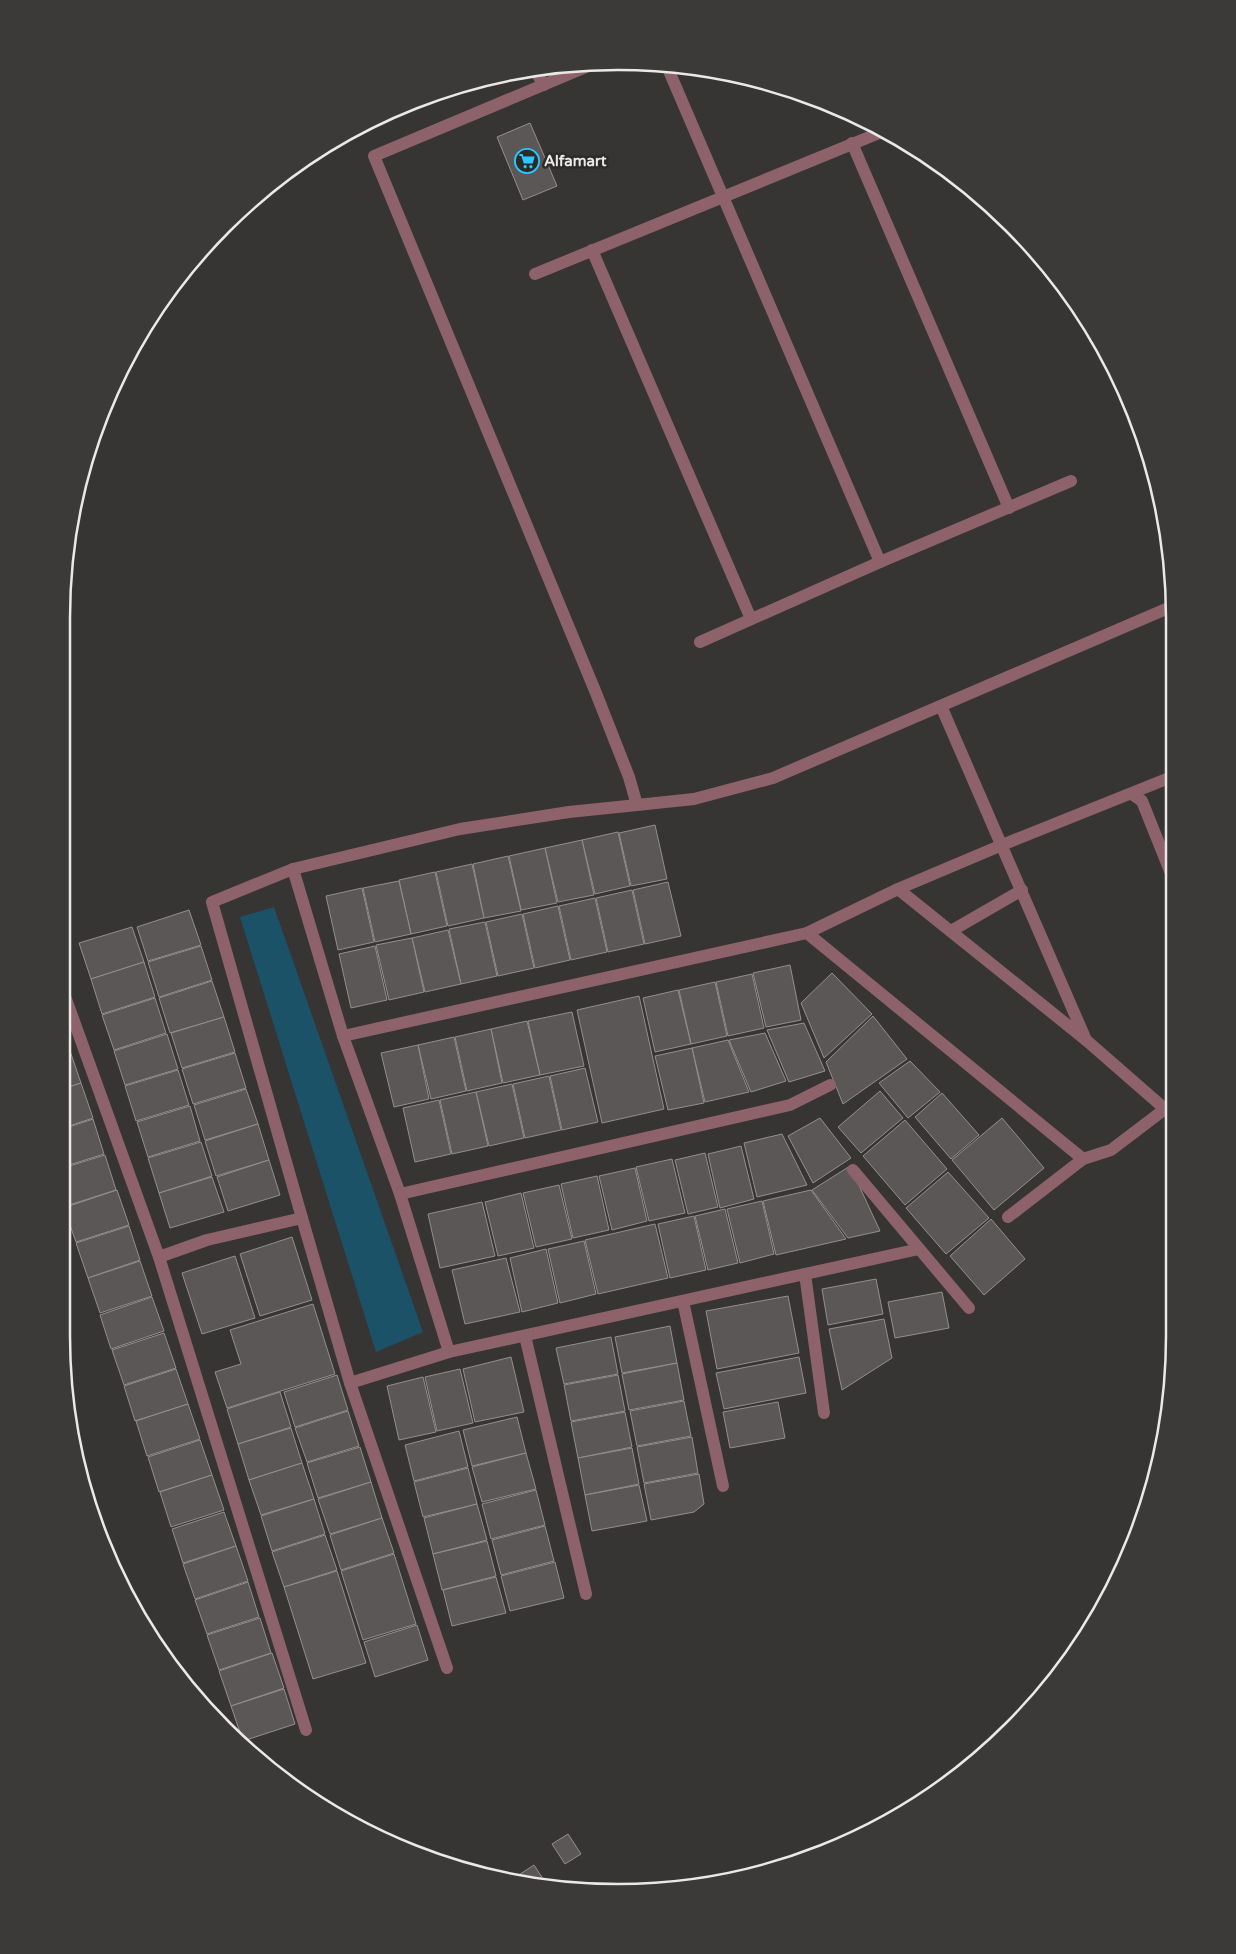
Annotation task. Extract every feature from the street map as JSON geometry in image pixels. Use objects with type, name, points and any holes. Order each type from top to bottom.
[{"type":"street","points":[[575,72],[374,156],[596,693],[631,784],[637,805]]},
{"type":"street","points":[[670,73],[880,562]]},
{"type":"street","points":[[539,76],[544,85]]},
{"type":"street","points":[[535,274],[875,134]]},
{"type":"street","points":[[852,143],[1009,508]]},
{"type":"street","points":[[592,250],[751,619]]},
{"type":"street","points":[[700,642],[880,562],[1071,481]]},
{"type":"street","points":[[447,1668],[350,1383],[212,902],[293,869],[460,829],[569,812],[694,799],[773,778],[1166,609]]},
{"type":"street","points":[[940,706],[1002,844],[1086,1040]]},
{"type":"street","points":[[343,1036],[807,933],[898,889],[1002,844],[1166,780]]},
{"type":"street","points":[[1132,794],[1142,801],[1166,861]]},
{"type":"street","points":[[293,869],[343,1036],[400,1194],[449,1352]]},
{"type":"street","points":[[898,889],[1166,1105]]},
{"type":"street","points":[[951,931],[1022,890]]},
{"type":"street","points":[[807,933],[1083,1159]]},
{"type":"street","points":[[70,1011],[159,1257],[306,1730]]},
{"type":"street","points":[[400,1194],[790,1106],[830,1085]]},
{"type":"street","points":[[1008,1217],[1083,1159],[1111,1150],[1166,1109]]},
{"type":"street","points":[[853,1170],[969,1308]]},
{"type":"street","points":[[159,1257],[207,1240],[302,1218]]},
{"type":"street","points":[[350,1383],[449,1352],[919,1249]]},
{"type":"street","points":[[805,1274],[824,1412]]},
{"type":"street","points":[[682,1301],[723,1486]]},
{"type":"street","points":[[525,1336],[586,1594]]},
{"type":"water","points":[[274,907],[423,1332],[376,1352],[240,917]]},
{"type":"building","name":"Alfamart","points":[[530,123],[557,186],[523,200],[497,137]]},
{"type":"building","points":[[655,825],[667,879],[631,886],[619,833]]},
{"type":"building","points":[[618,832],[630,886],[595,894],[582,840]]},
{"type":"building","points":[[582,840],[594,895],[558,902],[545,848]]},
{"type":"building","points":[[545,848],[557,903],[521,910],[509,856]]},
{"type":"building","points":[[508,856],[521,911],[484,918],[473,864]]},
{"type":"building","points":[[472,864],[484,918],[448,926],[436,872]]},
{"type":"building","points":[[435,872],[447,926],[411,934],[399,880]]},
{"type":"building","points":[[399,881],[411,934],[375,942],[363,888]]},
{"type":"building","points":[[668,882],[681,936],[645,944],[633,890]]},
{"type":"building","points":[[362,888],[374,942],[338,950],[326,896]]},
{"type":"building","points":[[632,890],[644,944],[608,952],[596,898]]},
{"type":"building","points":[[595,898],[607,952],[571,960],[559,906]]},
{"type":"building","points":[[558,906],[570,960],[535,968],[523,914]]},
{"type":"building","points":[[189,910],[201,945],[148,961],[137,927]]},
{"type":"building","points":[[522,914],[534,968],[498,976],[486,922]]},
{"type":"building","points":[[485,922],[497,976],[461,984],[449,929]]},
{"type":"building","points":[[132,927],[144,962],[91,979],[79,943]]},
{"type":"building","points":[[448,930],[461,984],[425,992],[412,938]]},
{"type":"building","points":[[412,938],[424,992],[389,1000],[376,945]]},
{"type":"building","points":[[201,946],[212,980],[159,997],[148,962]]},
{"type":"building","points":[[375,946],[387,1000],[351,1008],[339,954]]},
{"type":"building","points":[[144,962],[155,997],[102,1014],[91,979]]},
{"type":"building","points":[[790,965],[801,1020],[766,1027],[753,973]]},
{"type":"building","points":[[832,973],[872,1014],[824,1058],[801,1003]]},
{"type":"building","points":[[752,974],[764,1028],[728,1036],[716,982]]},
{"type":"building","points":[[212,981],[224,1017],[170,1033],[159,998]]},
{"type":"building","points":[[715,982],[727,1036],[691,1044],[679,990]]},
{"type":"building","points":[[678,990],[691,1044],[655,1052],[643,998]]},
{"type":"building","points":[[639,996],[664,1109],[602,1123],[577,1010]]},
{"type":"building","points":[[155,998],[166,1033],[114,1050],[102,1015]]},
{"type":"building","points":[[572,1012],[584,1066],[540,1075],[528,1021]]},
{"type":"building","points":[[873,1016],[907,1059],[843,1104],[826,1062]]},
{"type":"building","points":[[224,1017],[235,1052],[182,1068],[171,1033]]},
{"type":"building","points":[[527,1021],[540,1075],[503,1083],[491,1029]]},
{"type":"building","points":[[804,1023],[825,1071],[789,1082],[767,1030]]},
{"type":"building","points":[[491,1029],[502,1083],[467,1091],[455,1037]]},
{"type":"building","points":[[765,1033],[786,1081],[751,1092],[729,1040]]},
{"type":"building","points":[[167,1034],[178,1069],[125,1085],[114,1051]]},
{"type":"building","points":[[454,1037],[466,1091],[431,1099],[418,1045]]},
{"type":"building","points":[[728,1040],[749,1092],[705,1102],[692,1048]]},
{"type":"building","points":[[418,1045],[429,1099],[394,1107],[381,1053]]},
{"type":"building","points":[[692,1048],[704,1103],[668,1110],[655,1056]]},
{"type":"building","points":[[70,1051],[81,1083],[70,1087]]},
{"type":"building","points":[[235,1053],[246,1088],[193,1104],[182,1069]]},
{"type":"building","points":[[910,1061],[940,1092],[908,1118],[879,1083]]},
{"type":"building","points":[[585,1068],[598,1122],[562,1130],[550,1076]]},
{"type":"building","points":[[178,1070],[189,1105],[136,1121],[125,1086]]},
{"type":"building","points":[[549,1076],[561,1130],[525,1138],[513,1084]]},
{"type":"building","points":[[81,1083],[93,1118],[70,1126],[70,1087]]},
{"type":"building","points":[[512,1084],[524,1138],[489,1146],[476,1092]]},
{"type":"building","points":[[246,1089],[258,1124],[205,1140],[194,1105]]},
{"type":"building","points":[[880,1091],[903,1118],[861,1153],[838,1127]]},
{"type":"building","points":[[476,1092],[488,1146],[452,1154],[440,1100]]},
{"type":"building","points":[[942,1093],[979,1135],[951,1159],[915,1117]]},
{"type":"building","points":[[439,1100],[451,1154],[415,1162],[403,1108]]},
{"type":"building","points":[[190,1106],[200,1141],[148,1157],[137,1122]]},
{"type":"building","points":[[820,1118],[851,1158],[813,1183],[788,1136]]},
{"type":"building","points":[[1002,1118],[1044,1168],[994,1210],[952,1160]]},
{"type":"building","points":[[93,1119],[104,1154],[70,1165],[70,1127]]},
{"type":"building","points":[[905,1120],[947,1169],[905,1205],[863,1156]]},
{"type":"building","points":[[258,1124],[269,1160],[216,1176],[205,1141]]},
{"type":"building","points":[[782,1134],[807,1185],[757,1197],[744,1143]]},
{"type":"building","points":[[201,1142],[212,1176],[159,1193],[148,1158]]},
{"type":"building","points":[[741,1146],[754,1199],[720,1208],[708,1154]]},
{"type":"building","points":[[705,1153],[718,1207],[688,1214],[675,1160]]},
{"type":"building","points":[[105,1155],[116,1190],[70,1205],[70,1166]]},
{"type":"building","points":[[672,1159],[685,1213],[649,1221],[636,1167]]},
{"type":"building","points":[[269,1160],[280,1195],[228,1211],[217,1177]]},
{"type":"building","points":[[850,1166],[880,1231],[848,1238],[812,1190]]},
{"type":"building","points":[[635,1168],[647,1221],[612,1230],[599,1176]]},
{"type":"building","points":[[948,1172],[989,1218],[946,1254],[906,1208]]},
{"type":"building","points":[[597,1176],[609,1230],[573,1238],[561,1184]]},
{"type":"building","points":[[212,1177],[224,1212],[170,1228],[159,1193]]},
{"type":"building","points":[[559,1185],[572,1239],[536,1247],[523,1193]]},
{"type":"building","points":[[117,1190],[129,1225],[76,1242],[70,1225],[70,1206]]},
{"type":"building","points":[[811,1190],[846,1239],[776,1255],[763,1201]]},
{"type":"building","points":[[521,1193],[534,1248],[498,1256],[485,1202]]},
{"type":"building","points":[[762,1201],[774,1254],[740,1263],[727,1209]]},
{"type":"building","points":[[482,1202],[495,1256],[440,1268],[428,1214]]},
{"type":"building","points":[[725,1209],[738,1263],[708,1270],[695,1216]]},
{"type":"building","points":[[694,1216],[706,1270],[670,1278],[658,1224]]},
{"type":"building","points":[[991,1219],[1025,1259],[984,1295],[950,1256]]},
{"type":"building","points":[[655,1224],[668,1278],[598,1294],[585,1240]]},
{"type":"building","points":[[129,1226],[140,1260],[88,1278],[76,1243]]},
{"type":"building","points":[[292,1237],[312,1300],[260,1316],[240,1254]]},
{"type":"building","points":[[584,1241],[596,1294],[560,1303],[548,1249]]},
{"type":"building","points":[[546,1249],[558,1303],[522,1312],[510,1258]]},
{"type":"building","points":[[235,1256],[255,1318],[202,1334],[182,1273]]},
{"type":"building","points":[[506,1258],[520,1312],[465,1324],[452,1270]]},
{"type":"building","points":[[140,1261],[152,1296],[100,1313],[88,1278]]},
{"type":"building","points":[[876,1279],[883,1314],[828,1325],[822,1289]]},
{"type":"building","points":[[942,1292],[949,1328],[895,1338],[888,1302]]},
{"type":"building","points":[[788,1296],[799,1353],[717,1369],[706,1311]]},
{"type":"building","points":[[152,1297],[164,1331],[111,1349],[100,1315]]},
{"type":"building","points":[[313,1304],[335,1374],[227,1408],[215,1372],[241,1364],[230,1330]]},
{"type":"building","points":[[884,1319],[892,1358],[842,1390],[829,1329]]},
{"type":"building","points":[[670,1326],[677,1363],[622,1373],[615,1337]]},
{"type":"building","points":[[164,1333],[176,1368],[124,1385],[112,1350]]},
{"type":"building","points":[[611,1337],[618,1374],[564,1384],[556,1348]]},
{"type":"building","points":[[511,1357],[524,1412],[475,1422],[463,1369]]},
{"type":"building","points":[[799,1357],[806,1393],[724,1409],[716,1373]]},
{"type":"building","points":[[677,1363],[684,1400],[629,1410],[622,1374]]},
{"type":"building","points":[[176,1369],[188,1404],[135,1421],[124,1386]]},
{"type":"building","points":[[460,1369],[473,1423],[437,1431],[425,1377]]},
{"type":"building","points":[[337,1375],[348,1410],[295,1427],[284,1392]]},
{"type":"building","points":[[618,1375],[625,1411],[571,1421],[564,1385]]},
{"type":"building","points":[[423,1377],[436,1432],[399,1440],[387,1386]]},
{"type":"building","points":[[280,1392],[291,1427],[238,1444],[227,1409]]},
{"type":"building","points":[[684,1401],[691,1436],[637,1446],[630,1411]]},
{"type":"building","points":[[778,1402],[785,1438],[730,1448],[723,1412]]},
{"type":"building","points":[[188,1404],[200,1439],[147,1456],[136,1421]]},
{"type":"building","points":[[348,1411],[359,1446],[307,1462],[295,1428]]},
{"type":"building","points":[[625,1412],[632,1447],[578,1458],[571,1422]]},
{"type":"building","points":[[517,1417],[526,1453],[472,1466],[463,1430]]},
{"type":"building","points":[[291,1428],[302,1463],[249,1480],[238,1444]]},
{"type":"building","points":[[459,1431],[468,1467],[414,1481],[405,1445]]},
{"type":"building","points":[[692,1437],[698,1473],[644,1483],[637,1447]]},
{"type":"building","points":[[200,1440],[212,1475],[159,1492],[148,1457]]},
{"type":"building","points":[[360,1447],[371,1482],[318,1498],[307,1463]]},
{"type":"building","points":[[632,1448],[639,1484],[585,1495],[578,1458]]},
{"type":"building","points":[[526,1453],[536,1489],[482,1502],[472,1467]]},
{"type":"building","points":[[302,1463],[314,1499],[261,1515],[249,1480]]},
{"type":"building","points":[[468,1468],[477,1504],[423,1517],[414,1482]]},
{"type":"building","points":[[699,1474],[704,1504],[694,1512],[651,1520],[644,1484]]},
{"type":"building","points":[[212,1475],[224,1510],[171,1527],[160,1492]]},
{"type":"building","points":[[371,1482],[382,1518],[330,1534],[318,1499]]},
{"type":"building","points":[[639,1485],[647,1521],[592,1531],[585,1495]]},
{"type":"building","points":[[536,1490],[545,1525],[491,1539],[482,1504]]},
{"type":"building","points":[[314,1499],[325,1534],[272,1551],[261,1516]]},
{"type":"building","points":[[477,1504],[487,1540],[433,1554],[424,1518]]},
{"type":"building","points":[[224,1512],[236,1546],[183,1563],[172,1529]]},
{"type":"building","points":[[382,1518],[394,1553],[341,1570],[330,1535]]},
{"type":"building","points":[[545,1526],[554,1561],[501,1575],[492,1540]]},
{"type":"building","points":[[325,1535],[337,1570],[284,1587],[272,1552]]},
{"type":"building","points":[[487,1541],[496,1576],[442,1590],[433,1554]]},
{"type":"building","points":[[236,1546],[248,1581],[195,1599],[183,1564]]},
{"type":"building","points":[[394,1554],[416,1624],[363,1640],[341,1571]]},
{"type":"building","points":[[555,1562],[564,1598],[510,1611],[501,1576]]},
{"type":"building","points":[[337,1571],[366,1663],[313,1679],[284,1587]]},
{"type":"building","points":[[496,1577],[506,1613],[452,1626],[443,1590]]},
{"type":"building","points":[[248,1582],[259,1617],[207,1634],[195,1600]]},
{"type":"building","points":[[260,1618],[271,1653],[219,1670],[207,1635]]},
{"type":"building","points":[[417,1625],[428,1660],[375,1677],[364,1642]]},
{"type":"building","points":[[272,1653],[284,1688],[231,1706],[219,1671]]},
{"type":"building","points":[[284,1689],[295,1724],[248,1739],[240,1731],[231,1706]]},
{"type":"building","points":[[568,1834],[581,1854],[565,1864],[552,1844]]},
{"type":"building","points":[[534,1865],[543,1878],[520,1874]]},
{"type":"place","name":"Alfamart","points":[[527,161]]}]
